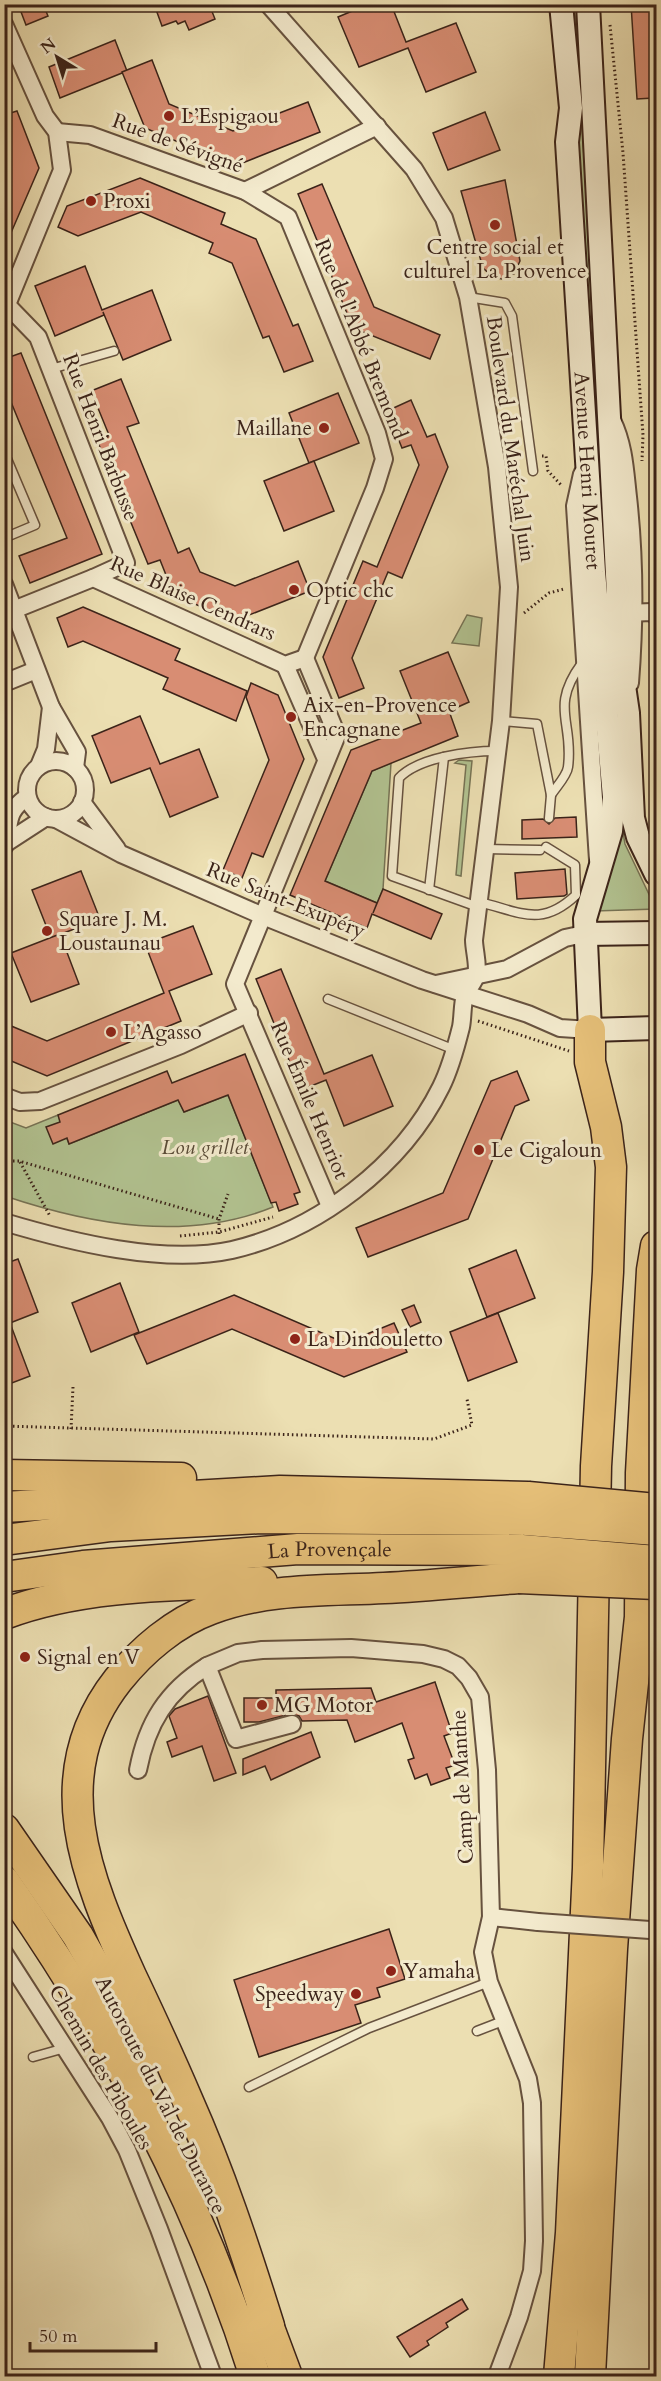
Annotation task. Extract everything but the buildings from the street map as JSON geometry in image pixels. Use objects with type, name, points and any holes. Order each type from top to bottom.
[{"type":"highway","points":[[559,2376],[571,2233],[588,1879],[596,1466],[608,1272],[611,1167],[606,1127],[590,1062],[582,1040]]},
{"type":"highway","points":[[590,2376],[612,1949],[627,1740],[650,1498],[656,1251]]},
{"type":"highway","points":[[4,1475],[283,1481],[527,1508]]},
{"type":"highway","points":[[4,1508],[280,1491],[527,1508],[650,1498]]},
{"type":"highway","name":"La Provençale","points":[[4,1540],[111,1526],[527,1508],[657,1530]]},
{"type":"highway","name":"La Provençale","points":[[4,1577],[83,1566],[298,1549],[520,1564],[657,1561]]},
{"type":"highway","points":[[269,2326],[230,2204],[214,2162],[106,1921],[86,1865],[76,1805],[77,1780],[91,1729],[102,1705],[128,1668],[157,1640],[209,1610],[231,1602],[291,1592],[520,1564]]},
{"type":"highway","points":[[4,1614],[45,1602],[154,1587],[390,1576],[520,1564],[657,1584]]},
{"type":"highway","name":"Autoroute du Val de Durance","points":[[4,1829],[78,1936],[131,2025],[203,2170],[269,2326],[287,2376]]},
{"type":"highway","name":"Autoroute du Val de Durance","points":[[4,1881],[78,1994],[164,2153],[206,2242],[255,2376]]},
{"type":"main road","name":"Avenue Henri Mouret","points":[[561,4],[571,108],[567,142],[587,452],[617,613],[600,641],[614,797],[611,831],[598,866],[585,919],[582,1040]]},
{"type":"main road","name":"Avenue Henri Mouret","points":[[588,4],[609,413],[618,645],[628,713],[633,818],[638,837],[657,874]]},
{"type":"main road","points":[[584,934],[657,933]]},
{"type":"main road","points":[[582,1040],[657,1028]]},
{"type":"street","name":"Boulevard du Maréchal Juin","points":[[268,4],[414,169],[444,218],[468,297],[497,468],[509,587],[501,721],[474,940],[477,974]]},
{"type":"street","points":[[5,24],[45,116],[57,132],[62,170],[6,308]]},
{"type":"street","name":"Rue de Sévigné","points":[[57,132],[90,135],[245,192],[377,126]]},
{"type":"street","name":"Rue de l'Abbé Bremond","points":[[245,192],[288,217],[377,434],[384,459],[375,488],[305,658]]},
{"type":"street","name":"Rue Henri Barbusse","points":[[6,308],[38,337],[126,563],[93,578]]},
{"type":"street","points":[[587,452],[575,506],[598,866]]},
{"type":"street","name":"Rue Blaise Cendrars","points":[[16,609],[93,578],[285,665],[326,759]]},
{"type":"street","points":[[4,584],[16,609],[51,707],[77,752],[75,768]]},
{"type":"street","points":[[617,613],[651,612],[657,616]]},
{"type":"street","points":[[263,916],[337,735],[305,658]]},
{"type":"street","name":"Rue Blaise Cendrars","points":[[285,665],[305,658]]},
{"type":"street","points":[[4,683],[36,670]]},
{"type":"street","points":[[51,707],[46,749],[39,766],[28,781],[27,797],[31,806],[51,818]]},
{"type":"street","points":[[5,845],[51,818],[73,813],[82,802],[84,783],[75,768],[57,760],[39,766]]},
{"type":"street","points":[[5,845],[6,828],[16,805],[27,797]]},
{"type":"street","name":"Rue Saint-Exupéry","points":[[82,802],[121,854]]},
{"type":"street","name":"Rue Saint-Exupéry","points":[[51,818],[121,854],[263,916],[435,984],[528,1014],[582,1040]]},
{"type":"street","name":"Rue Émile Henriot","points":[[263,916],[235,984],[330,1206]]},
{"type":"street","points":[[435,984],[507,969],[565,938],[584,934]]},
{"type":"street","points":[[4,1222],[74,1240],[136,1252],[231,1250],[276,1236],[330,1206],[375,1174],[398,1150],[441,1087],[455,1050],[465,995],[477,974]]},
{"type":"street","points":[[4,1096],[20,1102],[40,1101],[181,1045],[249,1013]]},
{"type":"street","name":"Camp de Manthe","points":[[138,1770],[142,1751],[157,1712],[177,1688],[207,1666],[246,1652],[351,1648],[423,1654],[444,1659],[458,1666],[469,1678],[480,1697],[483,1714],[491,1917],[483,1952],[489,1982],[525,2071],[532,2103],[534,2241],[532,2271],[497,2376]]},
{"type":"street","points":[[207,1666],[236,1739],[292,1724]]},
{"type":"street","points":[[491,1917],[653,1930]]},
{"type":"street","name":"Chemin des Piboules","points":[[4,1953],[110,2118],[127,2150],[159,2229],[213,2376]]},
{"type":"lane","points":[[468,297],[505,303],[512,316],[533,471]]},
{"type":"lane","points":[[51,369],[114,351]]},
{"type":"lane","points":[[4,452],[34,525],[4,538]]},
{"type":"lane","points":[[551,795],[568,769],[564,700],[571,678],[600,641]]},
{"type":"lane","points":[[501,721],[537,724],[551,795],[549,818]]},
{"type":"lane","points":[[486,849],[543,849],[575,865],[576,895],[562,908],[542,916],[479,904],[429,890],[392,876],[390,872],[399,778],[405,771],[444,757],[477,751],[497,751]]},
{"type":"lane","points":[[429,890],[444,757]]},
{"type":"lane","points":[[328,999],[455,1050]]},
{"type":"lane","points":[[249,2087],[369,2028],[489,1982]]},
{"type":"lane","points":[[477,2031],[503,2021]]},
{"type":"lane","points":[[33,2057],[65,2048]]},
{"type":"path","points":[[609,21],[623,153],[643,435],[642,470]]},
{"type":"path","points":[[531,457],[546,456],[548,471],[562,486]]},
{"type":"path","points":[[507,630],[549,592],[580,585]]},
{"type":"path","points":[[462,1015],[567,1052],[582,1040]]},
{"type":"path","points":[[4,1161],[19,1161],[219,1219]]},
{"type":"path","points":[[19,1161],[50,1216]]},
{"type":"path","points":[[220,1251],[219,1219],[228,1194]]},
{"type":"path","points":[[39,1213],[59,1219]]},
{"type":"path","points":[[178,1237],[219,1232],[282,1215]]},
{"type":"path","points":[[71,1429],[73,1387]]},
{"type":"path","points":[[4,1426],[434,1439],[472,1425],[467,1399]]},
{"type":"green space","points":[[568,5],[574,5],[576,23],[609,580],[603,580]]},
{"type":"green space","points":[[467,615],[482,618],[479,646],[452,643]]},
{"type":"green space","points":[[459,760],[472,761],[461,876],[456,875],[466,765],[455,763]]},
{"type":"green space","points":[[391,763],[383,889],[377,903],[325,881],[372,771]]},
{"type":"green space","points":[[620,815],[625,844],[656,909],[595,911]]},
{"type":"green space","name":"Lou grillet","points":[[228,1095],[273,1207],[240,1218],[173,1227],[105,1221],[71,1215],[5,1196],[5,1120],[26,1128],[58,1115],[69,1144],[178,1100],[184,1112]]},
{"type":"place","name":"L’Espigaou","points":[[169,116]]},
{"type":"place","name":"Proxi","points":[[91,201]]},
{"type":"place","name":"Centre social et culturel La Provence","points":[[495,225]]},
{"type":"place","name":"Maillane","points":[[324,428]]},
{"type":"place","name":"Optic chc","points":[[294,590]]},
{"type":"place","name":"Aix-en-Provence Encagnane","points":[[291,717]]},
{"type":"place","name":"Square J. M. Loustaunau","points":[[47,931]]},
{"type":"place","name":"L’Agasso","points":[[111,1032]]},
{"type":"place","name":"Le Cigaloun","points":[[479,1150]]},
{"type":"place","name":"La Dindouletto","points":[[295,1339]]},
{"type":"place","name":"Signal en V","points":[[25,1657]]},
{"type":"place","name":"MG Motor","points":[[262,1705]]},
{"type":"place","name":"Yamaha","points":[[391,1971]]},
{"type":"place","name":"Speedway","points":[[356,1994]]}]
